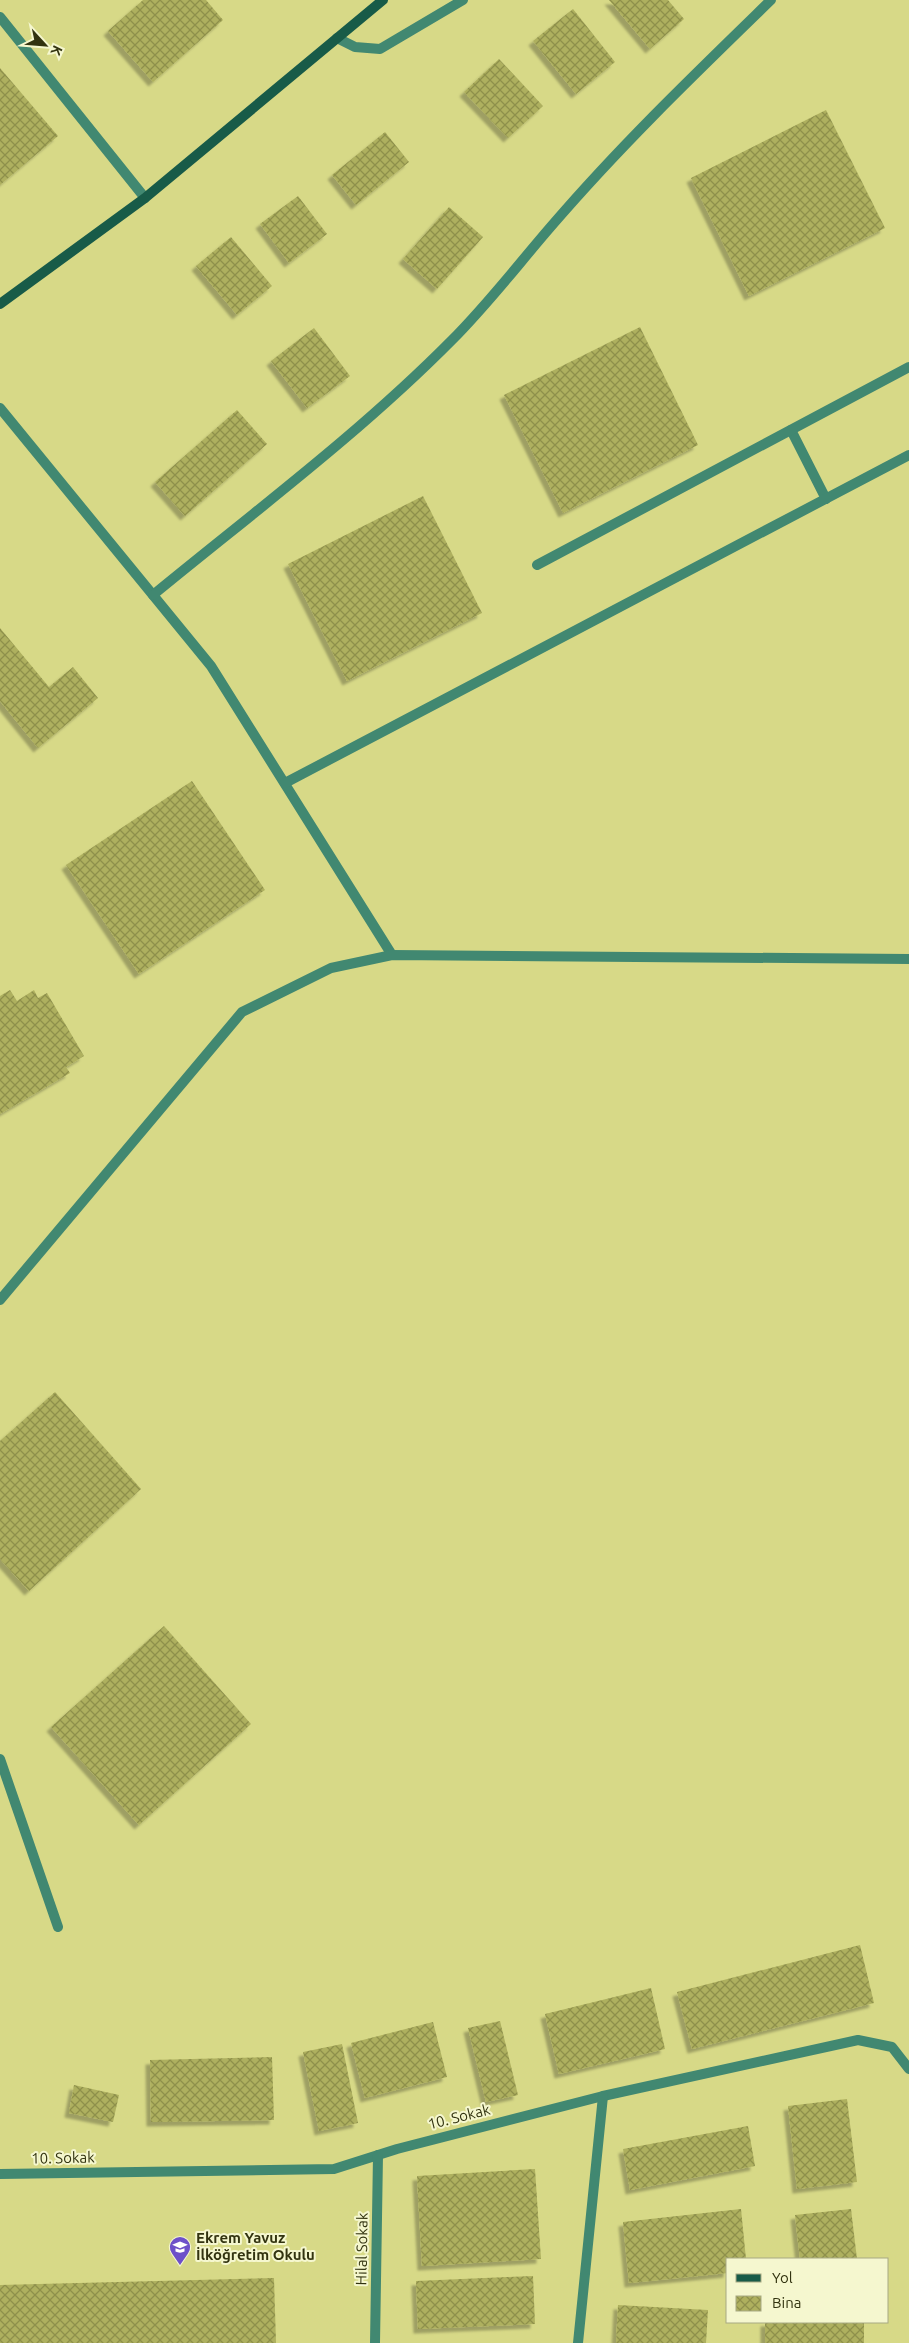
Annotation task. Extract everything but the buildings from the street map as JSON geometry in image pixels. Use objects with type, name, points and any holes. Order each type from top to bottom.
[{"type":"main road","points":[[0,304],[145,198],[383,0]]},
{"type":"street","points":[[337,38],[355,47],[380,50],[464,0]]},
{"type":"street","points":[[153,595],[355,430],[405,386],[453,339],[506,282],[555,222],[629,142],[771,0]]},
{"type":"street","points":[[0,17],[145,198]]},
{"type":"street","points":[[537,565],[909,367]]},
{"type":"street","points":[[0,408],[211,666],[392,956]]},
{"type":"street","points":[[791,430],[826,499]]},
{"type":"street","points":[[285,784],[909,455]]},
{"type":"street","points":[[0,1300],[242,1012],[331,968],[392,956],[909,960]]},
{"type":"street","points":[[0,1759],[58,1927]]},
{"type":"street","name":"10. Sokak","points":[[0,2174],[334,2170],[378,2155],[603,2096],[858,2040],[892,2047],[909,2069]]},
{"type":"street","points":[[578,2343],[603,2096]]},
{"type":"street","name":"Hilal Sokak","points":[[375,2343],[378,2155]]},
{"type":"place","name":"Ekrem Yavuz İlköğretim Okulu","points":[[180,2266]]}]
